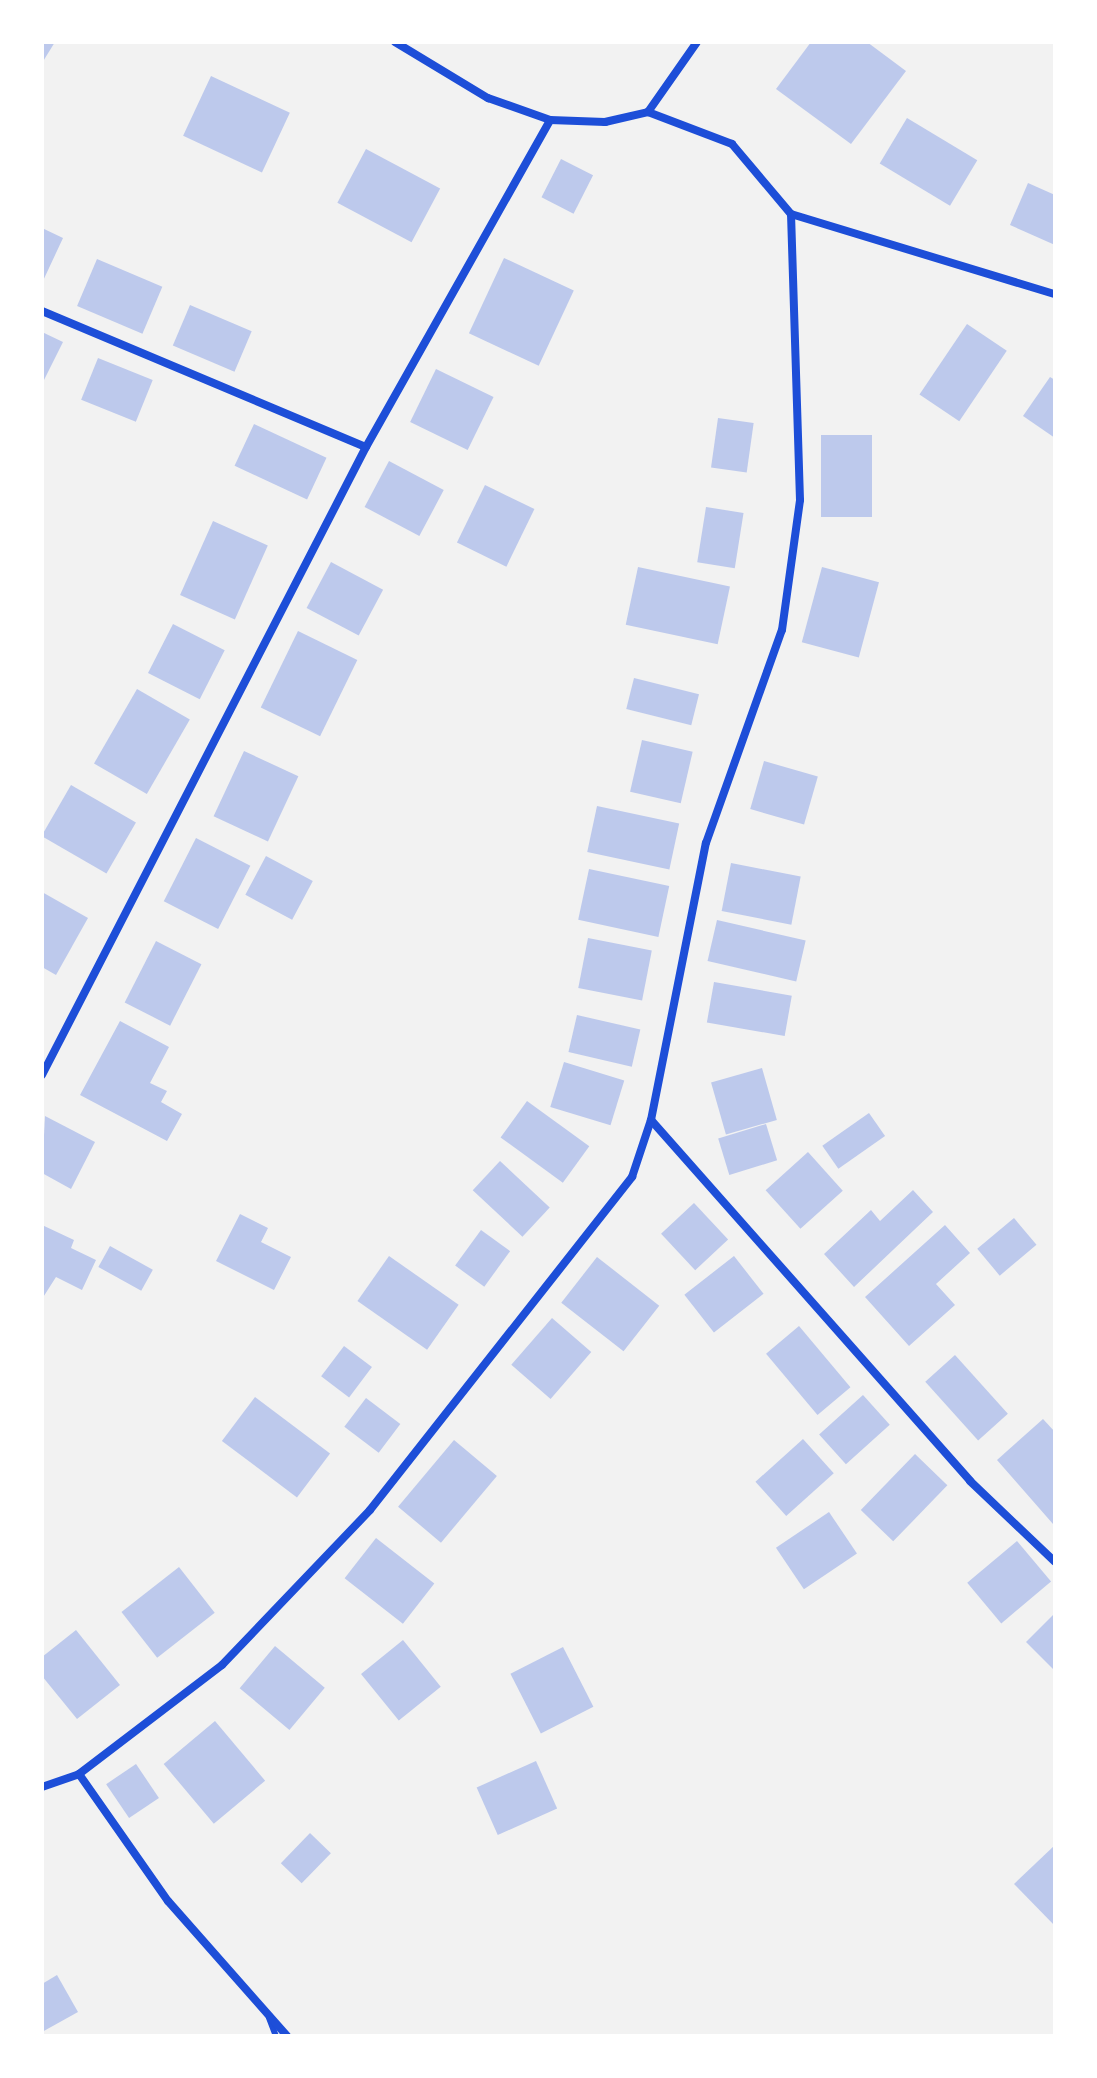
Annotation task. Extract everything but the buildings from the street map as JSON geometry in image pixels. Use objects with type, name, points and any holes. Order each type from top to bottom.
[{"type":"street","points":[[395,42],[488,98],[550,120],[605,122],[648,112],[732,144],[791,214],[1055,294]]},
{"type":"street","points":[[648,112],[697,42]]},
{"type":"street","points":[[42,1075],[366,447],[550,120]]},
{"type":"street","points":[[42,1787],[79,1774],[222,1665],[370,1510],[632,1177],[651,1120],[706,843],[782,630],[800,500],[791,214]]},
{"type":"street","points":[[42,311],[366,447]]},
{"type":"street","points":[[651,1120],[970,1481],[1055,1562]]},
{"type":"street","points":[[79,1774],[168,1901],[287,2036]]},
{"type":"lane","points":[[268,2015],[276,2036]]}]
